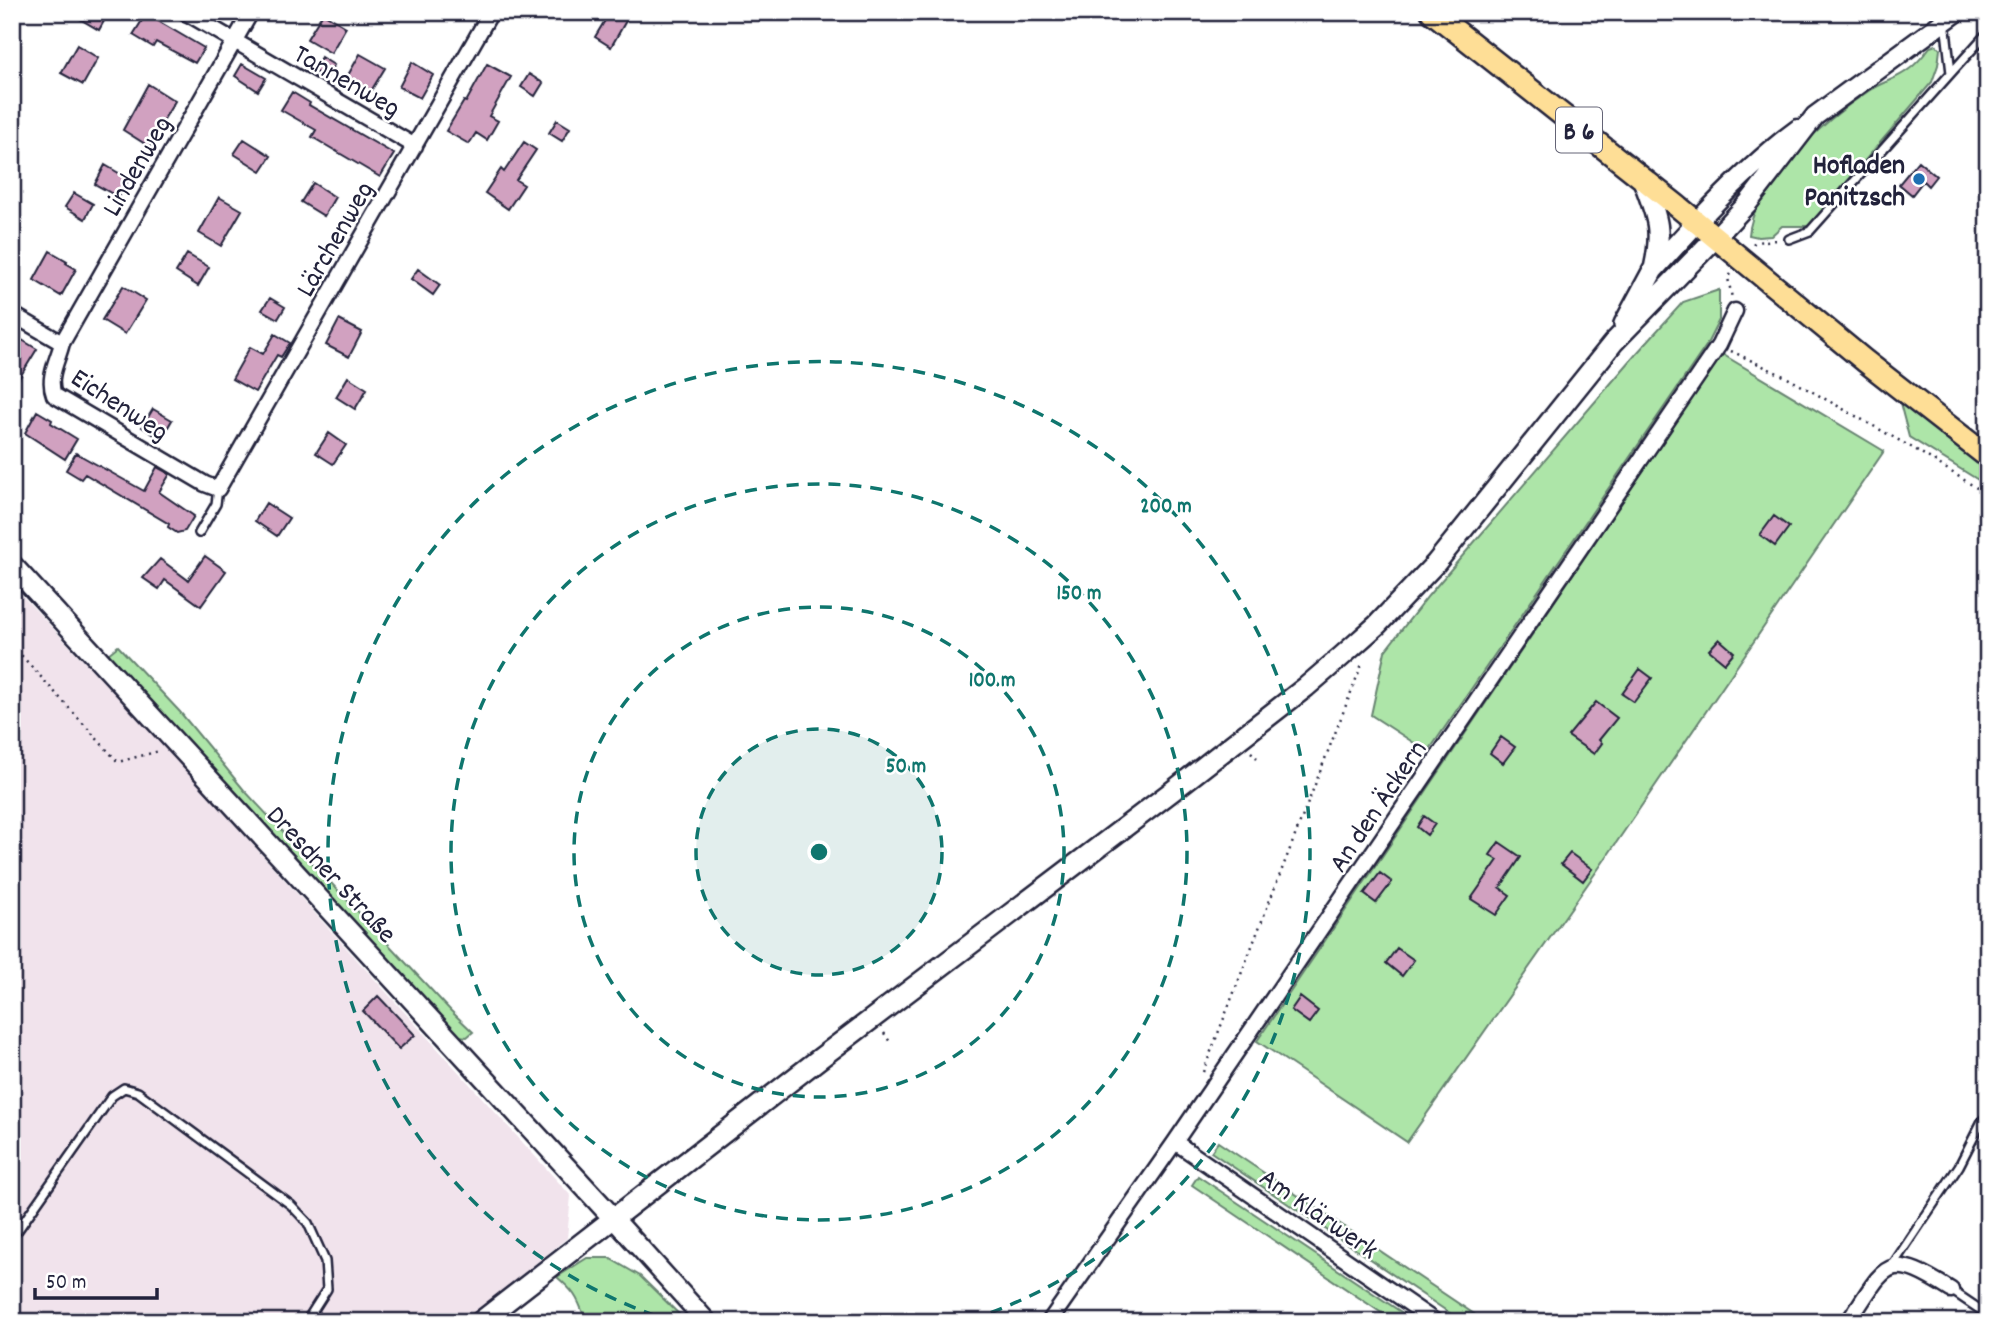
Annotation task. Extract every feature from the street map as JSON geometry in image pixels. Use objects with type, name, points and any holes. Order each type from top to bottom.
[{"type":"main road","name":"B 6","points":[[1432,12],[1988,457]]},
{"type":"main road","points":[[1643,180],[1658,218],[1660,243],[1653,270]]},
{"type":"main road","points":[[1613,343],[1653,270],[1697,222]]},
{"type":"main road","points":[[480,1322],[819,1059],[1175,789],[1342,656],[1377,625],[1436,563],[1613,343],[1716,237]]},
{"type":"main road","name":"Dresdner Straße","points":[[12,565],[614,1219]]},
{"type":"street","name":"Tannenweg","points":[[185,12],[415,146]]},
{"type":"street","name":"Lindenweg","points":[[62,343],[251,12]]},
{"type":"street","name":"Lärchenweg","points":[[218,489],[491,12]]},
{"type":"street","points":[[1697,222],[1731,185],[1775,146],[1951,16]]},
{"type":"street","points":[[1716,237],[1748,203],[1815,116]]},
{"type":"street","name":"An den Äckern","points":[[1049,1322],[1175,1142],[1719,345],[1735,312]]},
{"type":"street","name":"Eichenweg","points":[[12,314],[62,343],[51,378],[54,394],[205,484],[218,489]]},
{"type":"street","name":"Am Klärwerk","points":[[1175,1142],[1436,1322]]},
{"type":"street","points":[[614,1219],[707,1322]]},
{"type":"street","points":[[1848,1322],[1882,1272],[1892,1266],[1915,1268],[1951,1290]]},
{"type":"lane","points":[[1951,16],[1951,73]]},
{"type":"lane","points":[[1789,239],[1810,231],[1988,32]]},
{"type":"lane","points":[[199,533],[216,504],[218,489]]},
{"type":"lane","points":[[12,1233],[18,1230],[112,1096],[124,1088],[138,1092],[291,1205],[308,1223],[325,1261],[327,1289],[306,1322]]},
{"type":"lane","points":[[1892,1266],[1959,1166],[1981,1122],[1988,1114]]},
{"type":"lane","points":[[1951,1290],[1988,1315]]},
{"type":"path","points":[[1735,312],[1728,278],[1741,259],[1755,242],[1789,239]]},
{"type":"path","points":[[1719,345],[1786,377],[1918,451],[1988,495]]},
{"type":"path","points":[[12,646],[118,762],[148,754]]},
{"type":"path","points":[[1200,1077],[1362,663]]},
{"type":"path","points":[[1981,1224],[1988,1229]]},
{"type":"shaded area","points":[[12,585],[158,740],[571,1196],[567,1238],[463,1322],[12,1322]]},
{"type":"green space","points":[[1936,45],[1940,49],[1932,82],[1809,226],[1782,226],[1771,236],[1749,235],[1754,215],[1764,194],[1796,153],[1853,102],[1875,87],[1904,73],[1930,47]]},
{"type":"green space","points":[[1719,290],[1719,320],[1706,346],[1428,752],[1371,715],[1385,651],[1428,596],[1683,302]]},
{"type":"green space","points":[[1722,354],[1884,451],[1601,865],[1407,1142],[1257,1041]]},
{"type":"green space","points":[[1899,399],[1988,468],[1988,486],[1909,437]]},
{"type":"green space","points":[[118,646],[180,712],[244,790],[473,1032],[467,1037],[459,1036],[108,654]]},
{"type":"green space","points":[[1218,1142],[1486,1322],[1463,1322],[1211,1152]]},
{"type":"green space","points":[[1198,1176],[1416,1322],[1395,1322],[1192,1185]]},
{"type":"green space","points":[[587,1258],[609,1258],[640,1276],[687,1322],[578,1322],[584,1316],[579,1303],[571,1290],[557,1277]]},
{"type":"building","points":[[68,12],[109,12],[99,30]]},
{"type":"building","points":[[610,12],[631,12],[611,47],[595,37]]},
{"type":"building","points":[[323,13],[346,27],[331,53],[307,39]]},
{"type":"building","points":[[146,14],[204,48],[195,63],[156,42],[153,47],[133,35]]},
{"type":"building","points":[[77,45],[98,58],[83,85],[61,73]]},
{"type":"building","points":[[360,54],[385,68],[371,91],[347,77]]},
{"type":"building","points":[[321,57],[334,65],[326,78],[313,71]]},
{"type":"building","points":[[412,62],[433,75],[420,98],[399,87]]},
{"type":"building","points":[[242,64],[266,78],[258,91],[235,76]]},
{"type":"building","points":[[487,64],[511,77],[489,116],[498,121],[487,140],[476,133],[469,144],[446,131]]},
{"type":"building","points":[[529,74],[543,83],[535,96],[521,87]]},
{"type":"building","points":[[148,84],[175,101],[150,147],[123,130]]},
{"type":"building","points":[[292,92],[310,103],[309,105],[394,154],[380,177],[312,137],[316,130],[281,110]]},
{"type":"building","points":[[557,120],[570,128],[562,141],[549,133]]},
{"type":"building","points":[[244,139],[271,156],[261,171],[234,154]]},
{"type":"building","points":[[524,142],[536,150],[516,180],[524,185],[508,209],[485,193],[501,169],[504,172]]},
{"type":"building","name":"Hofladen Panitzsch","points":[[1918,161],[1936,176],[1928,186],[1923,181],[1912,195],[1899,184]]},
{"type":"building","points":[[105,165],[129,179],[118,197],[95,184]]},
{"type":"building","points":[[313,183],[335,197],[324,216],[301,202]]},
{"type":"building","points":[[74,193],[93,204],[85,219],[65,207]]},
{"type":"building","points":[[219,197],[242,210],[221,246],[199,233]]},
{"type":"building","points":[[50,251],[76,269],[61,296],[34,280]]},
{"type":"building","points":[[187,254],[209,267],[198,286],[176,272]]},
{"type":"building","points":[[418,269],[440,285],[433,295],[411,279]]},
{"type":"building","points":[[123,286],[146,300],[125,334],[102,320]]},
{"type":"building","points":[[270,298],[285,307],[278,319],[262,310]]},
{"type":"building","points":[[339,320],[362,332],[349,357],[326,345]]},
{"type":"building","points":[[12,334],[37,349],[12,390]]},
{"type":"building","points":[[275,334],[290,343],[281,357],[277,355],[255,392],[232,379],[250,347],[263,354]]},
{"type":"building","points":[[348,377],[367,389],[355,409],[336,397]]},
{"type":"building","points":[[153,409],[172,420],[161,439],[142,427]]},
{"type":"building","points":[[37,411],[77,439],[65,459],[25,433]]},
{"type":"building","points":[[329,433],[346,445],[333,464],[316,453]]},
{"type":"building","points":[[76,453],[144,491],[157,467],[170,474],[159,492],[194,516],[185,531],[177,533],[168,527],[169,524],[85,474],[81,479],[66,470]]},
{"type":"building","points":[[266,503],[289,518],[277,536],[255,521]]},
{"type":"building","points":[[1774,516],[1789,527],[1775,546],[1760,535]]},
{"type":"building","points":[[205,556],[226,571],[201,606],[165,580],[159,589],[143,578],[160,559],[188,580]]},
{"type":"building","points":[[1719,639],[1734,652],[1725,663],[1709,650]]},
{"type":"building","points":[[1640,669],[1652,678],[1634,702],[1622,694]]},
{"type":"building","points":[[1596,702],[1617,718],[1599,740],[1602,743],[1594,754],[1568,736]]},
{"type":"building","points":[[1501,737],[1515,747],[1503,763],[1490,753]]},
{"type":"building","points":[[1424,816],[1435,824],[1427,835],[1417,827]]},
{"type":"building","points":[[1499,842],[1521,857],[1500,888],[1510,895],[1496,915],[1471,899],[1498,860],[1490,855]]},
{"type":"building","points":[[1570,853],[1592,869],[1583,881],[1561,864]]},
{"type":"building","points":[[1380,873],[1392,882],[1376,903],[1364,894]]},
{"type":"building","points":[[1397,948],[1414,960],[1402,976],[1386,963]]},
{"type":"building","points":[[378,996],[415,1035],[399,1049],[363,1011]]},
{"type":"building","points":[[1300,997],[1318,1011],[1309,1023],[1291,1010]]},
{"type":"place","name":"Hofladen Panitzsch","points":[[1919,179]]}]
